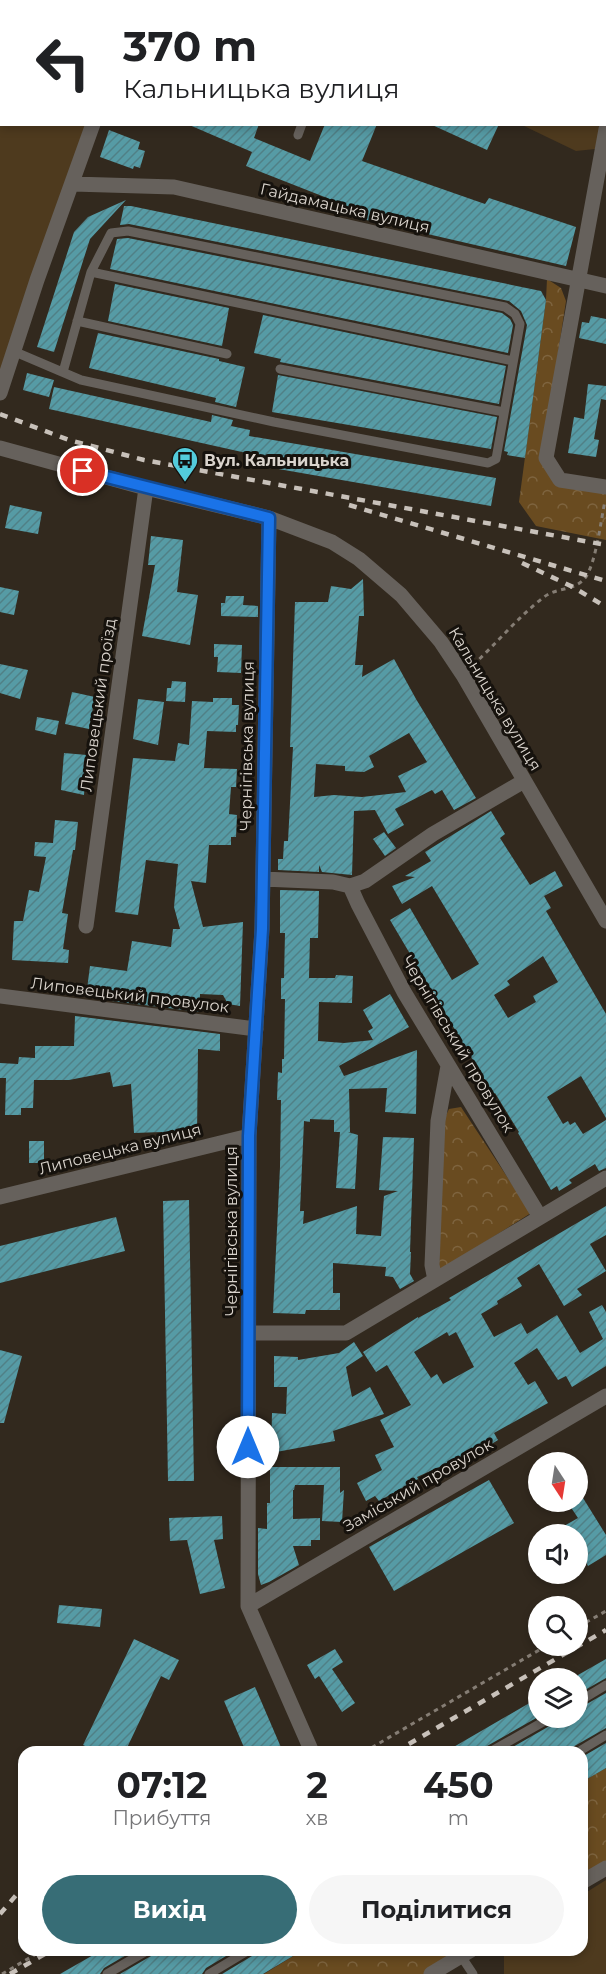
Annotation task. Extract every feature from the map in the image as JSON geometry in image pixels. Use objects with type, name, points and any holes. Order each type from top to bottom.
[{"type":"street","points":[[0,393],[92,126]]},
{"type":"street","points":[[606,129],[546,458],[560,480],[606,488]]},
{"type":"street","name":"Гайдамацька вулиця","points":[[73,183],[174,187],[606,286]]},
{"type":"street","name":"Кальницька вулиця","points":[[0,448],[146,488],[269,518],[332,542],[359,559],[416,610],[463,675],[606,921]]},
{"type":"street","name":"Липовецький проїзд","points":[[86,926],[146,488]]},
{"type":"street","name":"Чернігівська вулиця","points":[[269,518],[262,929],[249,1136],[248,1606],[309,1746]]},
{"type":"street","points":[[263,879],[333,882],[350,886],[365,880],[433,834],[524,781]]},
{"type":"street","name":"Чернігівський провулок","points":[[350,886],[404,992],[540,1217]]},
{"type":"street","name":"Липовецький провулок","points":[[0,996],[256,1029]]},
{"type":"street","points":[[435,1280],[432,1265],[438,1121],[448,1066]]},
{"type":"street","name":"Липовецька вулиця","points":[[0,1197],[249,1136]]},
{"type":"street","points":[[249,1333],[346,1333],[606,1178]]},
{"type":"street","name":"Заміський провулок","points":[[248,1606],[606,1396]]},
{"type":"street","points":[[588,1878],[606,1868]]},
{"type":"street","points":[[431,1974],[461,1956]]},
{"type":"lane","points":[[298,135],[301,126]]},
{"type":"lane","points":[[13,351],[81,380],[274,422],[488,463],[496,459],[520,324],[515,314],[505,307],[128,231],[111,233],[91,272],[63,372]]},
{"type":"lane","points":[[91,272],[513,361]]},
{"type":"lane","points":[[77,321],[228,354]]},
{"type":"lane","points":[[280,369],[504,412]]},
{"type":"lane","points":[[588,1696],[606,1685]]},
{"type":"lane","points":[[501,1746],[532,1728]]},
{"type":"lane","points":[[588,1746],[606,1735]]},
{"type":"lane","points":[[106,1974],[138,1956]]},
{"type":"lane","points":[[209,1974],[239,1956]]},
{"type":"lane","points":[[467,1956],[472,1974]]},
{"type":"path","points":[[463,675],[541,599],[554,591],[578,585],[588,575],[597,544],[606,493]]},
{"type":"path","points":[[588,1621],[606,1611]]},
{"type":"path","points":[[374,1746],[529,1656]]},
{"type":"path","points":[[2,1974],[33,1956]]},
{"type":"shaded area","points":[[0,126],[93,126],[0,393]]},
{"type":"shaded area","points":[[524,126],[601,126],[595,149],[576,151]]},
{"type":"shaded area","points":[[606,1880],[606,1974],[504,1974],[504,1956],[588,1956],[588,1891]]},
{"type":"green space","points":[[547,279],[561,288],[566,301],[542,458],[558,483],[606,491],[606,540],[536,526],[519,502]]},
{"type":"green space","points":[[461,1107],[531,1213],[439,1271],[442,1124],[449,1109]]},
{"type":"green space","points":[[606,1768],[606,1868],[588,1878],[588,1778]]},
{"type":"green space","points":[[293,1956],[461,1956],[431,1974],[264,1974]]},
{"type":"building","points":[[192,126],[258,126],[254,138],[310,161],[324,126],[376,126],[362,161],[485,204],[489,198],[576,227],[566,266],[358,218],[342,211],[345,205],[246,166],[252,152]]},
{"type":"building","points":[[434,126],[498,126],[487,150]]},
{"type":"building","points":[[109,130],[140,142],[138,149],[145,151],[140,168],[134,166],[133,169],[100,157]]},
{"type":"building","points":[[126,200],[90,239],[54,352],[37,347],[74,232],[88,217]]},
{"type":"building","points":[[124,206],[541,291],[546,300],[525,458],[507,455],[508,452],[504,451],[527,325],[521,311],[509,301],[129,224],[120,225]]},
{"type":"building","points":[[128,238],[502,313],[510,319],[513,325],[508,353],[110,269],[117,239]]},
{"type":"building","points":[[115,284],[229,308],[222,346],[108,321]]},
{"type":"building","points":[[263,315],[506,366],[499,404],[280,362],[281,359],[254,353]]},
{"type":"building","points":[[591,316],[606,319],[606,344],[579,338],[582,322],[589,323]]},
{"type":"building","points":[[98,333],[219,359],[219,361],[245,367],[236,407],[215,402],[216,398],[89,368]]},
{"type":"building","points":[[27,373],[54,380],[49,397],[23,390]]},
{"type":"building","points":[[278,375],[497,417],[491,449],[272,412]]},
{"type":"building","points":[[588,384],[606,386],[606,400],[601,399],[594,439],[599,440],[596,457],[568,453],[574,417],[584,419]]},
{"type":"building","points":[[54,387],[211,422],[212,415],[233,420],[231,426],[250,430],[249,436],[496,478],[491,506],[249,464],[251,454],[49,409]]},
{"type":"building","points":[[10,505],[42,512],[38,534],[5,528]]},
{"type":"building","points":[[151,536],[183,540],[177,592],[198,595],[190,645],[142,636],[155,565],[148,565]]},
{"type":"building","points":[[363,579],[364,616],[359,616],[355,665],[363,665],[362,677],[394,659],[476,798],[454,810],[442,790],[435,794],[432,790],[395,809],[404,825],[388,834],[375,810],[354,811],[352,875],[322,872],[319,865],[319,872],[278,870],[278,859],[283,859],[284,841],[288,841],[293,747],[290,747],[295,602],[328,602],[331,586],[351,589]],"holes":[[[409,733],[427,762],[398,776],[406,792],[362,797],[334,795],[314,797],[316,764],[345,766],[345,771],[364,772],[374,767],[369,756]]]},
{"type":"building","points":[[0,587],[19,591],[14,615],[0,612]]},
{"type":"building","points":[[226,596],[244,596],[243,605],[258,606],[258,617],[221,616],[221,603],[225,603]]},
{"type":"building","points":[[214,644],[242,645],[241,673],[217,672],[218,657],[214,657]]},
{"type":"building","points":[[0,664],[28,670],[20,699],[0,693]]},
{"type":"building","points":[[172,681],[186,682],[185,702],[166,701],[167,688],[171,688]]},
{"type":"building","points":[[72,692],[95,697],[89,729],[65,724]]},
{"type":"building","points":[[213,698],[232,698],[232,705],[239,705],[236,732],[207,731],[204,768],[237,769],[236,787],[231,787],[229,814],[237,815],[236,837],[231,837],[231,845],[209,845],[206,883],[191,881],[203,927],[243,922],[240,1006],[228,1004],[223,995],[200,994],[200,1012],[112,1001],[113,993],[87,989],[90,966],[127,971],[132,941],[171,947],[173,929],[180,929],[174,907],[178,864],[146,860],[138,915],[115,912],[133,758],[175,761],[178,743],[189,745],[192,701],[213,702]]},
{"type":"building","points":[[138,699],[164,702],[158,745],[133,739]]},
{"type":"building","points":[[37,717],[59,721],[56,735],[35,730]]},
{"type":"building","points":[[64,753],[87,755],[84,795],[61,790]]},
{"type":"building","points":[[491,811],[505,834],[500,838],[530,885],[555,871],[563,886],[544,896],[551,908],[546,911],[606,1014],[606,1118],[581,1076],[547,1097],[563,1124],[568,1121],[570,1125],[575,1122],[583,1134],[606,1120],[606,1168],[599,1171],[595,1164],[569,1180],[572,1183],[559,1191],[557,1186],[551,1190],[519,1132],[495,1093],[493,1094],[390,920],[410,908],[452,980],[479,964],[432,886],[402,904],[392,886],[415,877],[405,876],[431,861],[425,852]],"holes":[[[543,956],[558,982],[533,996],[536,1002],[508,1018],[494,995],[510,985],[507,981]]]},
{"type":"building","points":[[55,820],[78,822],[75,850],[73,850],[62,913],[68,914],[63,949],[69,950],[68,963],[12,960],[14,921],[23,921],[29,890],[39,892],[46,857],[34,856],[35,842],[53,843]]},
{"type":"building","points":[[384,832],[396,848],[385,856],[373,839]]},
{"type":"building","points":[[280,890],[319,891],[318,938],[310,938],[309,978],[353,976],[352,1003],[319,1002],[318,1041],[344,1043],[373,1040],[368,1031],[373,1028],[363,1010],[390,994],[409,1027],[339,1066],[344,1076],[417,1050],[416,1114],[385,1112],[387,1088],[349,1089],[350,1132],[348,1132],[358,1135],[355,1189],[336,1188],[340,1132],[334,1132],[334,1120],[304,1121],[300,1211],[304,1211],[303,1224],[357,1206],[356,1234],[381,1236],[384,1196],[398,1191],[379,1190],[383,1137],[414,1138],[410,1274],[414,1281],[400,1289],[393,1277],[385,1276],[386,1267],[333,1263],[333,1293],[340,1293],[340,1310],[306,1310],[305,1314],[273,1313],[280,1167],[281,1100],[277,1100],[278,1072],[282,1073],[282,1059],[284,1059],[285,999],[281,999],[285,933],[280,933]]},
{"type":"building","points":[[75,1016],[220,1034],[220,1051],[198,1049],[197,1135],[163,1134],[162,1132],[134,1133],[131,1084],[113,1087],[110,1072],[69,1080],[34,1080],[33,1108],[21,1108],[21,1115],[5,1115],[6,1078],[0,1078],[0,1063],[18,1064],[19,1057],[35,1058],[35,1046],[74,1046]]},
{"type":"building","points":[[29,1141],[44,1141],[44,1163],[29,1163]]},
{"type":"building","points":[[189,1200],[194,1481],[168,1481],[163,1201]]},
{"type":"building","points":[[606,1206],[606,1235],[590,1244],[606,1271],[577,1289],[582,1295],[564,1306],[539,1264],[517,1278],[522,1286],[481,1314],[494,1337],[521,1323],[527,1334],[557,1315],[580,1353],[603,1339],[589,1312],[602,1305],[606,1312],[606,1366],[572,1387],[566,1376],[558,1380],[537,1348],[514,1363],[528,1385],[535,1381],[548,1403],[494,1433],[498,1440],[477,1453],[475,1449],[417,1477],[418,1479],[379,1501],[375,1496],[366,1501],[357,1483],[382,1470],[375,1455],[394,1447],[380,1420],[411,1405],[387,1365],[376,1372],[363,1352],[418,1317],[451,1300],[449,1298]],"holes":[[[447,1332],[449,1336],[456,1332],[474,1367],[443,1384],[437,1374],[431,1378],[414,1352]]]},
{"type":"building","points":[[116,1217],[125,1251],[0,1283],[0,1246]]},
{"type":"building","points":[[354,1342],[363,1356],[346,1367],[352,1397],[370,1387],[384,1414],[333,1431],[335,1441],[271,1453],[272,1413],[286,1414],[287,1387],[274,1387],[274,1356],[298,1357],[298,1360],[339,1353]]},
{"type":"building","points":[[0,1350],[22,1356],[4,1423],[0,1423]]},
{"type":"building","points":[[270,1467],[340,1467],[340,1493],[344,1490],[342,1522],[322,1521],[324,1485],[295,1485],[293,1519],[320,1518],[320,1540],[311,1540],[311,1546],[293,1546],[299,1565],[261,1585],[258,1574],[258,1528],[267,1529]]},
{"type":"building","points":[[489,1480],[514,1523],[394,1591],[369,1547]]},
{"type":"building","points":[[588,1506],[606,1535],[606,1555],[588,1566],[588,1524],[568,1524],[578,1518],[574,1512],[588,1512]]},
{"type":"building","points":[[222,1516],[223,1539],[214,1540],[225,1588],[200,1594],[187,1540],[170,1541],[169,1518]]},
{"type":"building","points":[[59,1605],[102,1609],[100,1627],[57,1623]]},
{"type":"building","points":[[134,1639],[179,1660],[169,1680],[161,1676],[128,1746],[83,1745]]},
{"type":"building","points":[[335,1649],[343,1662],[332,1669],[355,1703],[342,1712],[319,1676],[315,1679],[307,1665]]},
{"type":"building","points":[[606,1659],[606,1678],[588,1688],[588,1669]]},
{"type":"building","points":[[255,1687],[280,1746],[243,1746],[224,1701]]},
{"type":"building","points":[[606,1693],[606,1728],[574,1746],[514,1746],[546,1728],[588,1728],[588,1703]]},
{"type":"building","points":[[528,1704],[528,1723],[487,1746],[455,1746]]},
{"type":"building","points":[[606,1743],[606,1768],[588,1778],[588,1754]]},
{"type":"building","points":[[92,1956],[125,1956],[104,1968],[100,1974],[60,1974]]},
{"type":"building","points":[[151,1956],[226,1956],[206,1968],[202,1974],[120,1974]]},
{"type":"building","points":[[252,1956],[293,1956],[263,1974],[222,1974]]},
{"type":"railway","points":[[0,414],[69,440],[144,460],[606,545]]},
{"type":"railway","points":[[349,505],[606,581]]},
{"type":"railway","points":[[522,563],[573,587],[606,607]]},
{"type":"railway","points":[[405,1746],[606,1630]]},
{"type":"railway","points":[[0,1914],[18,1893]]},
{"type":"railway","points":[[10,1974],[42,1956]]},
{"type":"place","name":"Вул. Кальницька","points":[[185,483]]},
{"type":"route","points":[[83,471],[269,518],[262,929],[249,1136],[248,1447]]}]
